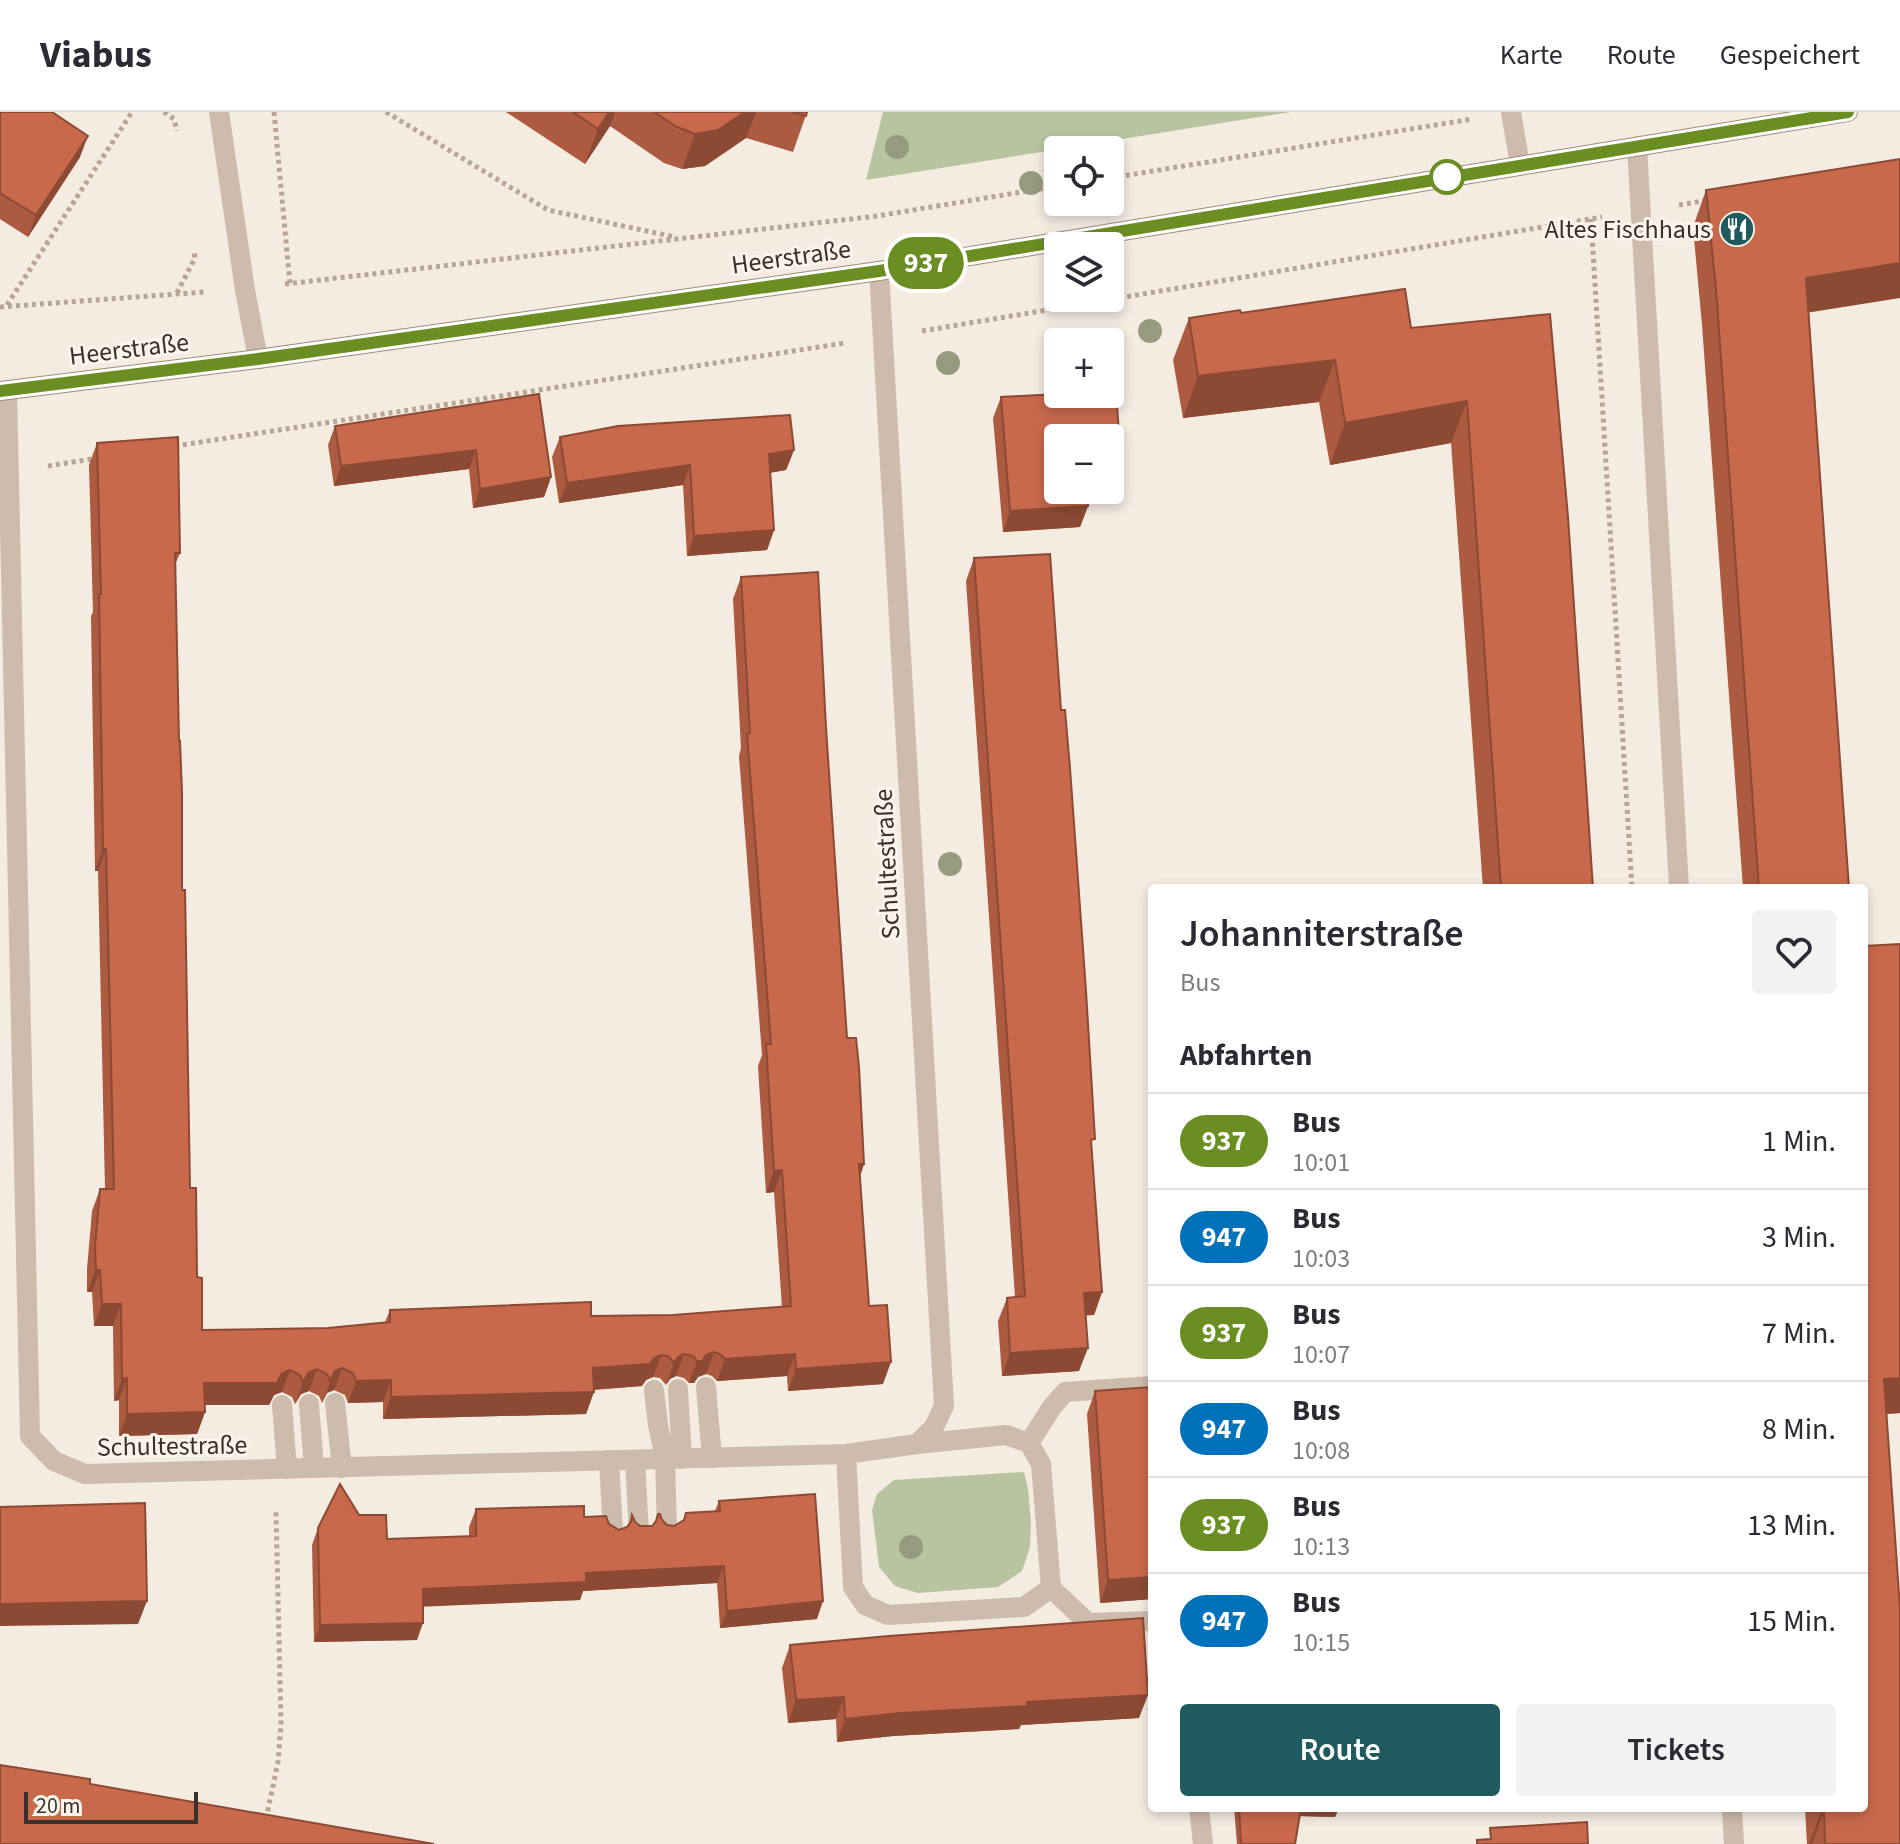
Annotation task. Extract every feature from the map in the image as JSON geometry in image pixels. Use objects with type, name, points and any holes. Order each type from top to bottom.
[{"type":"street","points":[[219,112],[258,359]]},
{"type":"street","points":[[1512,112],[1520,165]]},
{"type":"street","name":"Heerstraße","points":[[2,391],[258,359],[879,271],[1848,112]]},
{"type":"street","points":[[1637,146],[1679,884]]},
{"type":"street","name":"Schultestraße","points":[[879,271],[944,1406],[934,1427],[917,1444]]},
{"type":"street","name":"Schultestraße","points":[[2,391],[9,473],[30,1436],[54,1461],[85,1474],[846,1454],[1006,1435],[1029,1443]]},
{"type":"street","points":[[1148,1386],[1065,1392],[1029,1443],[1041,1464],[1051,1588],[1088,1623],[1148,1621]]},
{"type":"street","points":[[706,1387],[712,1458]]},
{"type":"street","points":[[667,1531],[678,1389]]},
{"type":"street","points":[[654,1390],[658,1425],[674,1458]]},
{"type":"street","points":[[335,1403],[342,1468]]},
{"type":"street","points":[[309,1404],[314,1468]]},
{"type":"street","points":[[282,1405],[287,1469]]},
{"type":"street","points":[[846,1454],[853,1587],[865,1605],[888,1615],[1024,1607],[1051,1588]]},
{"type":"street","points":[[609,1460],[613,1534]]},
{"type":"street","points":[[635,1461],[639,1532]]},
{"type":"street","points":[[1199,1812],[1203,1844]]},
{"type":"street","points":[[1732,1812],[1734,1844]]},
{"type":"path","points":[[3,307],[132,112]]},
{"type":"path","points":[[164,112],[174,119],[177,132]]},
{"type":"path","points":[[274,112],[290,284]]},
{"type":"path","points":[[386,112],[548,210],[681,238]]},
{"type":"path","points":[[1124,176],[1512,112]]},
{"type":"path","points":[[3,307],[245,290],[877,216],[1044,188]]},
{"type":"path","points":[[166,448],[882,337],[1717,199]]},
{"type":"path","points":[[1591,219],[1632,884]]},
{"type":"path","points":[[177,294],[195,258],[194,244]]},
{"type":"path","points":[[9,473],[103,458]]},
{"type":"path","points":[[263,1830],[278,1762],[281,1724],[276,1502]]},
{"type":"green space","points":[[883,112],[1291,112],[1124,139],[1124,136],[1044,136],[1044,152],[866,180]]},
{"type":"green space","points":[[1024,1472],[1031,1522],[1030,1547],[1022,1571],[998,1587],[918,1593],[895,1586],[879,1567],[872,1510],[877,1494],[894,1480]]},
{"type":"building","points":[[0,112],[52,112],[88,136],[36,215],[0,193]]},
{"type":"building","points":[[573,112],[609,112],[598,129]]},
{"type":"building","points":[[654,112],[745,112],[718,130],[695,134]]},
{"type":"building","points":[[1900,159],[1900,263],[1806,278],[1849,884],[1759,884],[1716,289],[1706,190]]},
{"type":"building","points":[[1405,289],[1411,328],[1550,314],[1568,517],[1593,884],[1501,884],[1467,401],[1345,423],[1335,360],[1198,376],[1189,318],[1240,310],[1241,313]]},
{"type":"building","points":[[539,394],[551,477],[480,489],[476,450],[341,466],[335,426]]},
{"type":"building","points":[[1044,395],[1044,408],[1117,408],[1118,424],[1044,424],[1044,504],[1088,506],[1010,511],[1001,397]]},
{"type":"building","points":[[790,415],[794,450],[769,454],[774,530],[694,536],[690,465],[567,483],[560,437],[618,426]]},
{"type":"building","points":[[178,437],[180,553],[175,553],[190,1188],[196,1188],[197,1277],[202,1278],[202,1330],[328,1328],[390,1322],[390,1310],[591,1302],[591,1316],[673,1315],[791,1306],[782,1170],[774,1171],[766,1044],[771,1044],[747,734],[750,733],[741,577],[818,572],[847,1038],[856,1038],[859,1067],[864,1164],[859,1164],[869,1306],[887,1305],[891,1362],[796,1369],[795,1354],[725,1359],[714,1352],[697,1361],[693,1356],[684,1354],[674,1363],[668,1356],[661,1355],[650,1364],[593,1368],[594,1392],[391,1397],[391,1380],[356,1381],[353,1373],[342,1368],[335,1371],[330,1381],[327,1374],[317,1369],[309,1372],[303,1382],[300,1375],[290,1370],[282,1373],[277,1383],[204,1383],[205,1412],[127,1414],[127,1378],[122,1379],[121,1304],[102,1304],[95,1247],[100,1189],[114,1189],[106,849],[103,849],[97,443]]},
{"type":"building","points":[[1050,554],[1086,991],[1095,1139],[1091,1140],[1102,1292],[1084,1293],[1088,1348],[1010,1353],[1007,1298],[1025,1296],[974,558]]},
{"type":"building","points":[[1900,944],[1900,1378],[1884,1379],[1900,1608],[1900,1844],[1825,1844],[1824,1812],[1868,1812],[1868,946]]},
{"type":"building","points":[[1148,1387],[1148,1577],[1108,1580],[1095,1391]]},
{"type":"building","points":[[340,1484],[359,1515],[386,1515],[387,1539],[476,1536],[476,1509],[584,1506],[584,1517],[606,1516],[609,1524],[619,1530],[627,1527],[632,1515],[640,1526],[652,1526],[660,1514],[667,1525],[674,1526],[684,1520],[686,1513],[720,1511],[719,1501],[815,1494],[823,1601],[727,1611],[724,1566],[586,1573],[586,1582],[423,1589],[423,1623],[320,1625],[318,1528]]},
{"type":"building","points":[[145,1503],[147,1601],[0,1604],[0,1507]]},
{"type":"building","points":[[1143,1618],[1148,1695],[1027,1702],[1028,1706],[845,1719],[844,1697],[796,1700],[790,1645]]},
{"type":"building","points":[[0,1765],[90,1779],[90,1784],[434,1844],[0,1844]]},
{"type":"building","points":[[1239,1812],[1300,1812],[1295,1844],[1241,1844]]},
{"type":"building","points":[[1587,1822],[1588,1844],[1477,1844],[1477,1840],[1491,1839],[1490,1828]]},
{"type":"bus line","name":"937","points":[[0,391],[258,359],[879,271],[1848,112]]},
{"type":"place","name":"Altes Fischhaus","points":[[1737,229]]}]
